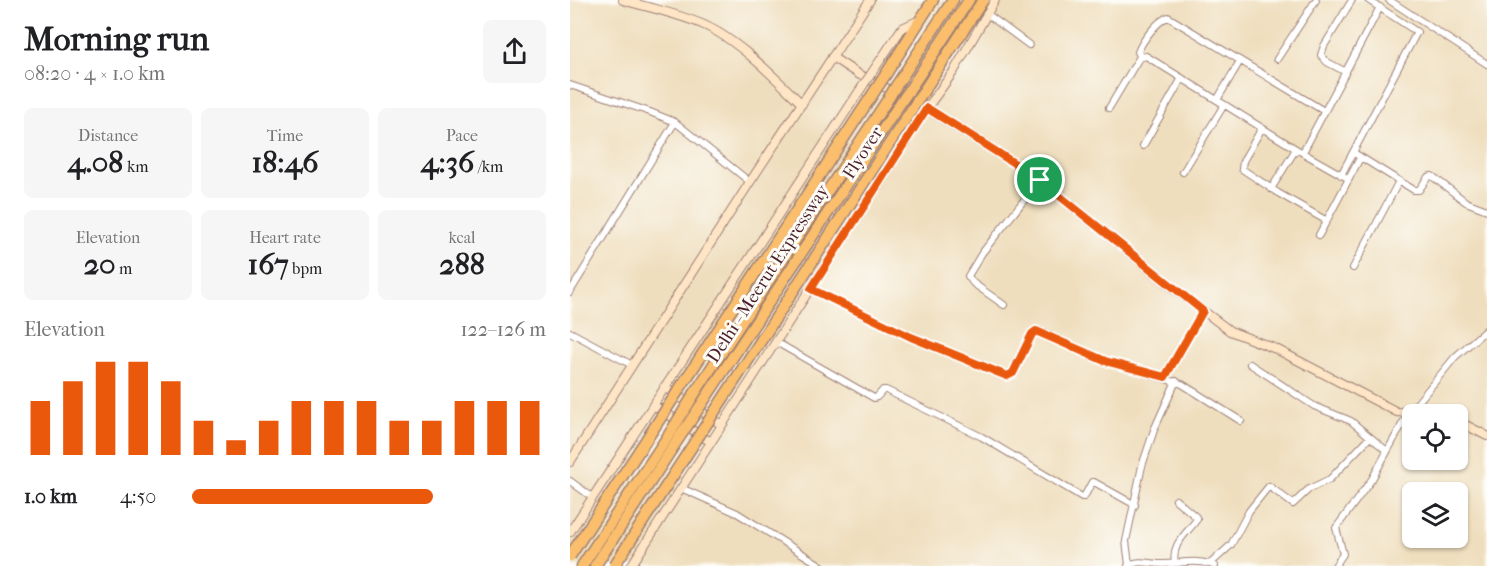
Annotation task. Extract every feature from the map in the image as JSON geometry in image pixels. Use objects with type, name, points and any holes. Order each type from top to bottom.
[{"type":"highway","name":"Flyover","points":[[570,556],[933,0]]},
{"type":"highway","name":"Delhi - Meerut Expressway","points":[[595,566],[676,433],[695,393],[953,0]]},
{"type":"highway","name":"Delhi - Meerut Expressway","points":[[582,566],[676,433],[705,399],[969,0]]},
{"type":"highway","name":"Flyover","points":[[614,566],[983,0]]},
{"type":"street","points":[[623,0],[698,23],[714,31],[757,63],[802,104]]},
{"type":"street","points":[[570,462],[870,0]]},
{"type":"street","points":[[631,566],[927,108],[954,71],[995,0]]},
{"type":"street","points":[[1277,59],[1316,0]]},
{"type":"street","points":[[1346,72],[1327,63],[1321,56],[1324,46],[1352,0]]},
{"type":"street","points":[[1341,174],[1417,32],[1368,0]]},
{"type":"street","points":[[1389,0],[1487,64]]},
{"type":"street","points":[[1303,153],[1380,7]]},
{"type":"street","points":[[987,14],[1029,45]]},
{"type":"street","points":[[1141,57],[1138,52],[1140,47],[1168,16],[1240,62],[1324,111]]},
{"type":"street","points":[[570,532],[902,28],[920,20]]},
{"type":"street","points":[[1141,57],[1146,56],[1349,180]]},
{"type":"street","points":[[832,57],[858,74],[927,108],[1040,180],[1230,331],[1276,349],[1402,413]]},
{"type":"street","points":[[1109,108],[1141,57]]},
{"type":"street","points":[[1217,100],[1240,62]]},
{"type":"street","points":[[1143,146],[1182,78]]},
{"type":"street","points":[[570,93],[572,86],[650,111],[675,122],[750,182]]},
{"type":"street","points":[[1183,172],[1224,105]]},
{"type":"street","points":[[570,292],[675,122]]},
{"type":"street","points":[[1262,128],[1241,165],[1245,172],[1327,222]]},
{"type":"street","points":[[1271,189],[1296,149]]},
{"type":"street","points":[[1354,153],[1417,191],[1428,177],[1432,176],[1466,201],[1487,210]]},
{"type":"street","points":[[1320,236],[1360,158]]},
{"type":"street","points":[[1004,305],[973,283],[968,276],[982,253],[1040,180]]},
{"type":"street","points":[[1353,268],[1399,181]]},
{"type":"street","points":[[811,289],[911,337],[1007,376],[1013,373],[1032,334],[1036,331],[1105,361],[1176,381],[1241,422]]},
{"type":"street","points":[[1165,377],[1203,311]]},
{"type":"street","points":[[1416,404],[1455,357],[1487,329]]},
{"type":"street","points":[[570,332],[632,365]]},
{"type":"street","points":[[776,342],[874,398],[886,390],[974,434],[1082,497],[1094,482],[1135,505]]},
{"type":"street","points":[[1250,364],[1314,406],[1351,421],[1387,451]]},
{"type":"street","points":[[1176,381],[1148,446],[1126,541],[1128,565],[1136,562],[1189,561],[1213,565],[1231,545],[1249,511],[1269,486],[1293,504],[1309,489],[1330,479],[1370,437]]},
{"type":"street","points":[[664,387],[722,425]]},
{"type":"street","points":[[653,405],[711,442]]},
{"type":"street","points":[[1335,566],[1343,554],[1336,528],[1372,479],[1402,426]]},
{"type":"street","points":[[1468,426],[1487,436]]},
{"type":"street","points":[[570,482],[592,497]]},
{"type":"street","points":[[681,488],[737,513],[822,566]]},
{"type":"street","points":[[1175,563],[1173,554],[1175,547],[1197,519],[1176,500]]},
{"type":"route","points":[[927,108],[1040,180],[1203,311],[1165,377],[1105,361],[1036,331],[1032,334],[1012,375],[1007,376],[948,354],[811,289],[927,108]]}]
